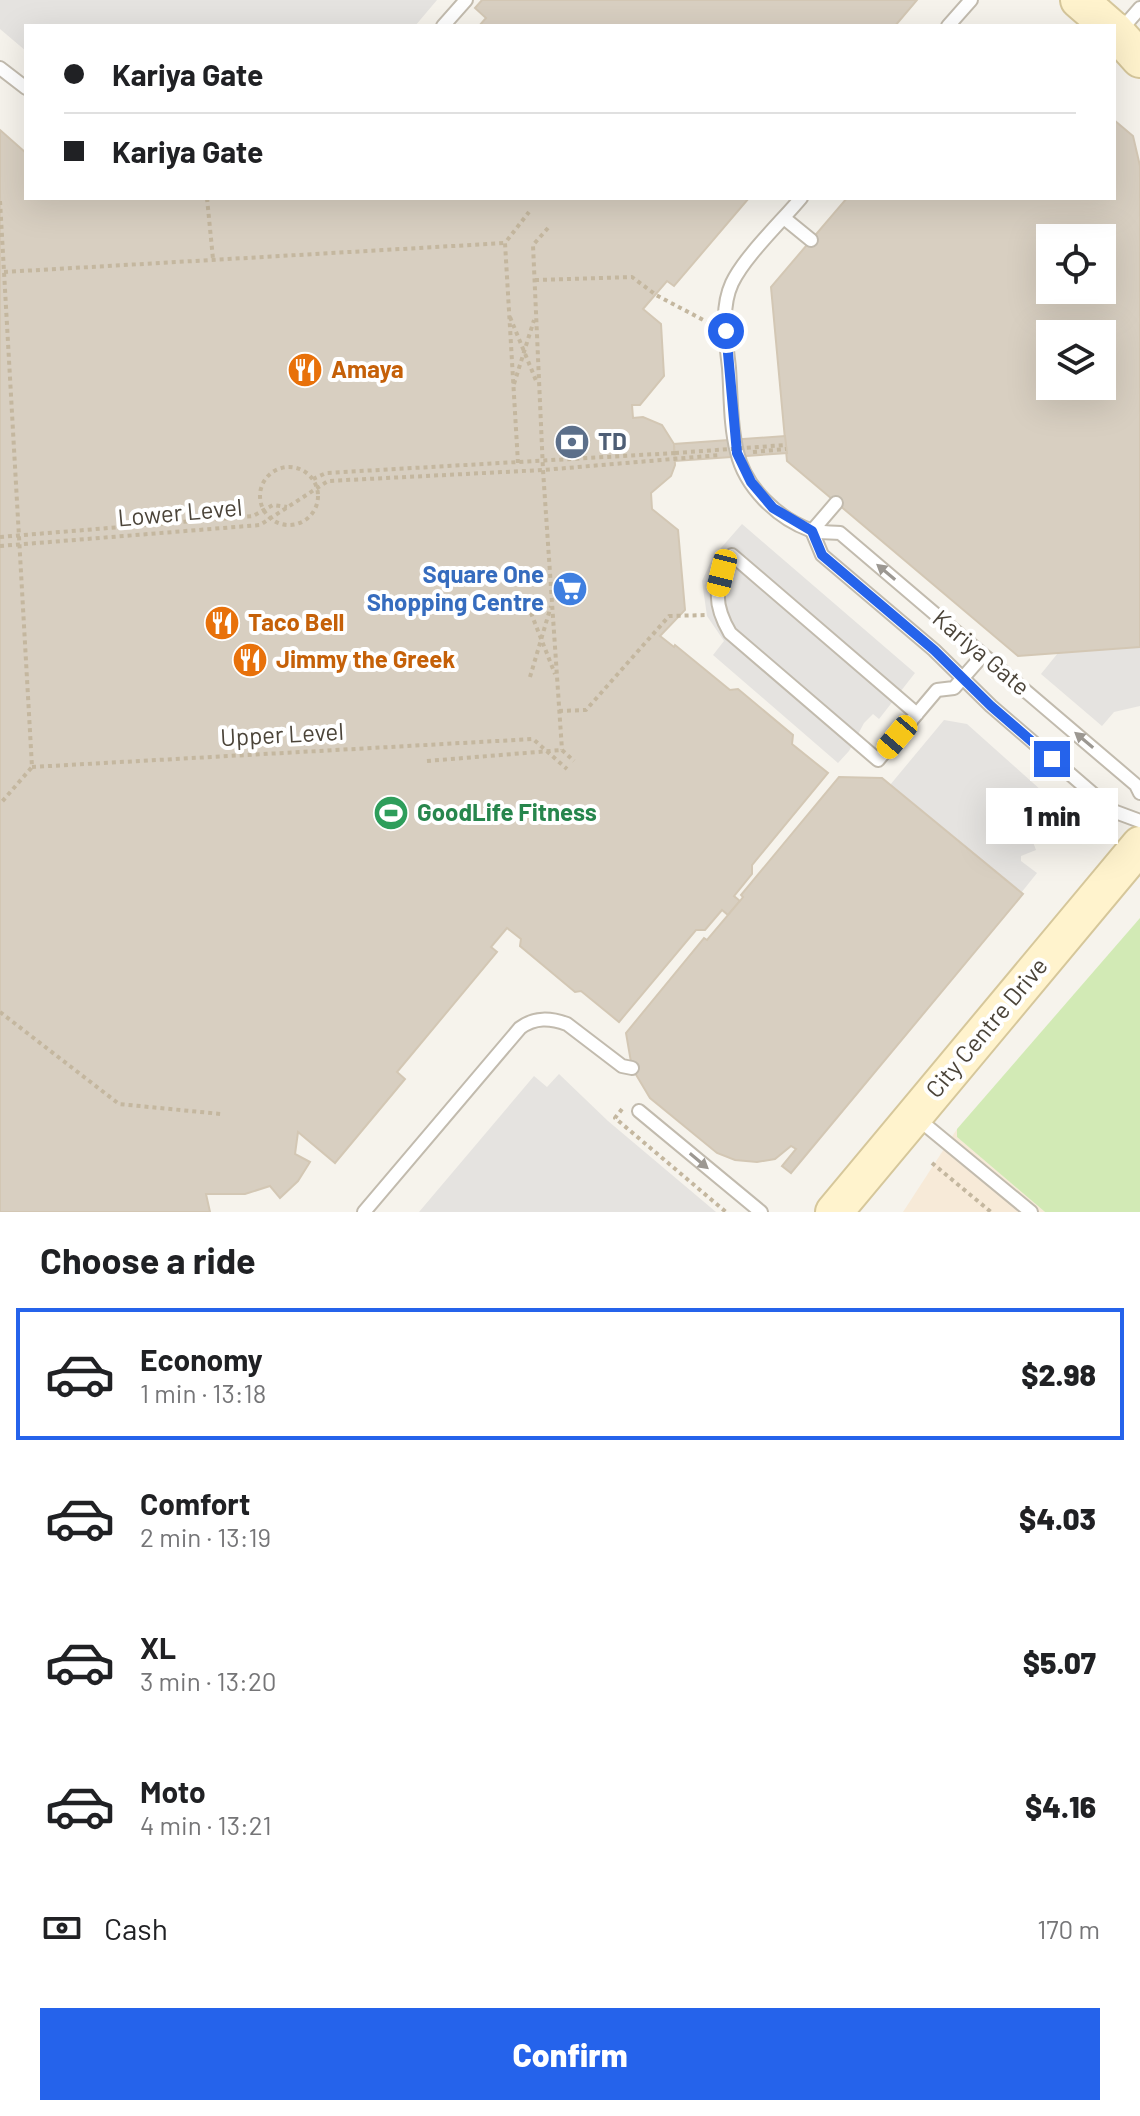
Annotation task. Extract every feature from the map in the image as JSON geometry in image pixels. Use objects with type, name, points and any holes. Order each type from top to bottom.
[{"type":"street","points":[[1079,0],[1114,24]]},
{"type":"street","name":"City Centre Drive","points":[[834,1212],[1140,845]]},
{"type":"lane","points":[[445,24],[466,0]]},
{"type":"lane","points":[[950,24],[971,0]]},
{"type":"lane","points":[[0,68],[24,86]]},
{"type":"lane","name":"Kariya Gate","points":[[799,200],[732,283],[725,306],[737,453],[751,482],[773,508],[812,531],[840,533],[1136,785],[1140,793]]},
{"type":"lane","points":[[784,218],[811,240]]},
{"type":"lane","points":[[812,531],[836,503]]},
{"type":"lane","name":"Kariya Gate","points":[[812,531],[822,555],[934,650],[991,706],[1113,811],[1140,821]]},
{"type":"lane","points":[[917,714],[732,555],[717,590],[718,612],[730,633],[878,760],[917,714],[937,690],[954,688],[983,655]]},
{"type":"lane","points":[[364,1212],[520,1028],[530,1021],[556,1020],[567,1024],[622,1066],[632,1068]]},
{"type":"lane","points":[[639,1111],[761,1212]]},
{"type":"lane","points":[[915,1116],[1031,1212]]},
{"type":"path","points":[[207,200],[213,260]]},
{"type":"path","points":[[0,201],[32,767],[0,804]]},
{"type":"path","points":[[313,479],[326,473],[518,463],[505,243],[529,212]]},
{"type":"path","points":[[548,228],[533,245],[539,389],[562,750],[574,761]]},
{"type":"path","points":[[3,272],[505,243]]},
{"type":"path","points":[[535,280],[632,277],[656,295],[726,331]]},
{"type":"path","points":[[509,313],[539,389]]},
{"type":"path","points":[[513,387],[536,315]]},
{"type":"path","name":"Lower Level","points":[[0,546],[260,525],[328,481],[543,470],[786,447],[518,463]]},
{"type":"path","points":[[284,467],[294,467],[313,479],[318,496],[312,515],[295,525],[277,523],[269,518],[260,502],[260,493],[268,476],[284,467]]},
{"type":"path","points":[[0,537],[253,516],[273,505],[287,507]]},
{"type":"path","points":[[525,598],[558,680]]},
{"type":"path","points":[[530,677],[552,602]]},
{"type":"path","points":[[559,711],[586,710],[669,616],[699,616],[718,612]]},
{"type":"path","name":"Upper Level","points":[[32,767],[533,739],[567,769]]},
{"type":"path","points":[[427,761],[562,750]]},
{"type":"path","points":[[0,1012],[119,1104],[221,1114]]},
{"type":"path","points":[[626,1105],[615,1118],[726,1212]]},
{"type":"path","points":[[932,1163],[991,1212]]},
{"type":"shaded area","points":[[0,0],[437,0],[417,24],[24,24],[24,49],[0,29]]},
{"type":"shaded area","points":[[742,524],[915,673],[879,719],[873,714],[864,723],[849,751],[838,763],[713,655],[724,641],[707,616],[702,581],[713,557]]},
{"type":"shaded area","points":[[1140,647],[1140,706],[1114,712],[1102,726],[1041,674],[1058,653]]},
{"type":"shaded area","points":[[944,720],[967,724],[1042,791],[1030,819],[1030,834],[1036,850],[1021,856],[1021,861],[1037,873],[1021,893],[890,785]]},
{"type":"shaded area","points":[[559,1074],[608,1121],[716,1212],[419,1212],[534,1076],[547,1087]]},
{"type":"shaded area","points":[[957,1129],[957,1137],[1045,1212],[903,1212]]},
{"type":"green space","points":[[1140,918],[1140,1212],[1045,1212],[957,1137],[957,1129]]},
{"type":"building","points":[[482,0],[917,0],[897,24],[481,24],[486,18],[475,8]]},
{"type":"building","points":[[1116,122],[1133,136],[1140,166],[1140,647],[1018,656],[787,461],[771,287],[845,200],[1116,200]]},
{"type":"building","points":[[0,130],[24,151],[24,200],[747,200],[674,286],[667,281],[643,309],[661,324],[664,376],[640,405],[632,405],[633,418],[643,417],[662,425],[674,444],[675,465],[671,476],[651,493],[652,509],[678,530],[685,610],[660,636],[730,690],[738,689],[793,735],[792,744],[828,773],[752,865],[752,874],[734,896],[740,901],[728,915],[722,910],[705,930],[696,930],[619,1022],[581,991],[575,992],[520,946],[521,939],[507,928],[491,947],[497,952],[397,1072],[405,1079],[335,1163],[298,1132],[295,1154],[310,1162],[298,1181],[280,1198],[270,1186],[245,1194],[206,1194],[210,1212],[0,1212]]},
{"type":"building","points":[[785,436],[787,453],[675,461],[674,444]]},
{"type":"building","points":[[839,777],[882,778],[1023,894],[791,1173],[782,1166],[796,1149],[791,1146],[775,1159],[757,1162],[735,1160],[717,1153],[650,1098],[632,1068],[626,1033],[704,938],[707,940],[740,901],[741,895]]},
{"type":"place","name":"Amaya","points":[[305,370]]},
{"type":"place","name":"TD","points":[[572,442]]},
{"type":"place","name":"Square One Shopping Centre","points":[[570,589]]},
{"type":"place","name":"Taco Bell","points":[[222,623]]},
{"type":"place","name":"Jimmy the Greek","points":[[250,660]]},
{"type":"place","name":"GoodLife Fitness","points":[[391,813]]},
{"type":"route","points":[[726,331],[737,453],[751,482],[773,508],[812,531],[822,555],[934,650],[991,706],[1052,759]]}]
